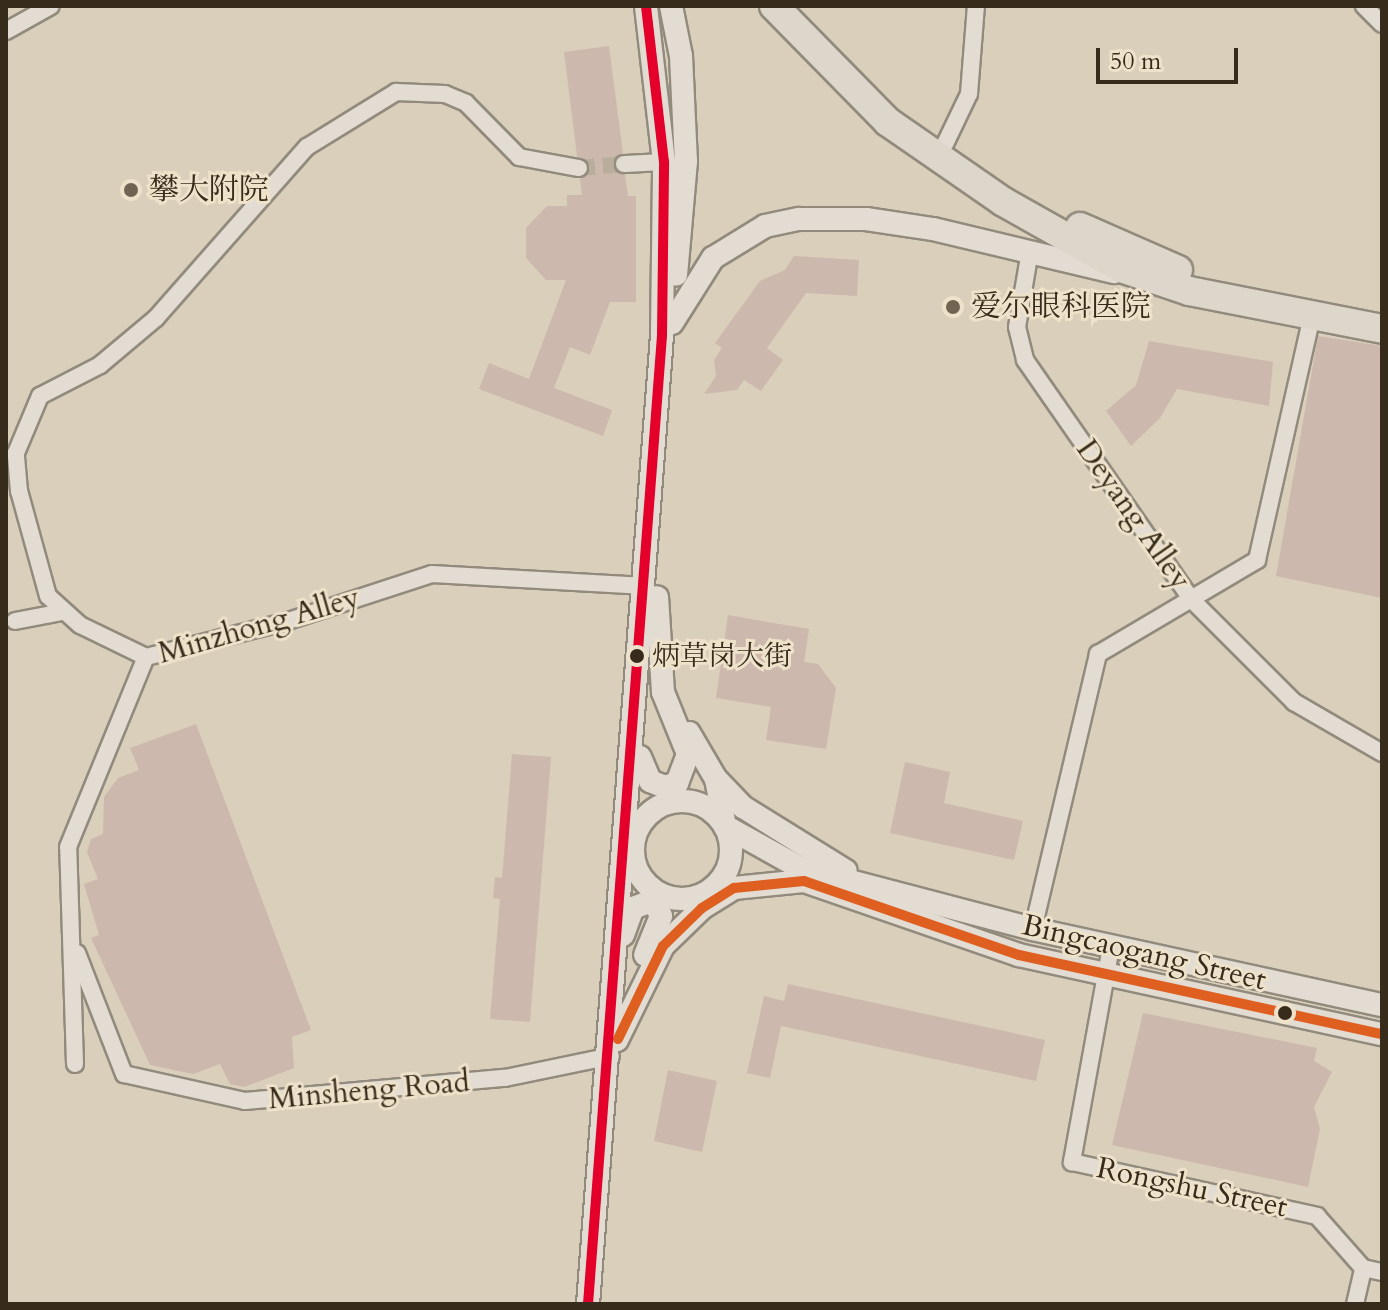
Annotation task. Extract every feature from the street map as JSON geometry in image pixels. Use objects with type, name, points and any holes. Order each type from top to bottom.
[{"type":"highway","points":[[774,6],[867,103],[936,156],[1121,268],[1189,291],[1382,329]]},
{"type":"highway","points":[[792,6],[846,63],[945,144],[1067,221],[1189,276],[1382,312]]},
{"type":"street","points":[[6,31],[51,6]]},
{"type":"street","points":[[588,1304],[611,1056],[614,985],[652,588],[662,335],[664,162],[646,6]]},
{"type":"street","points":[[614,985],[633,848],[686,161],[681,56],[671,6]]},
{"type":"street","points":[[945,144],[969,94],[976,6]]},
{"type":"street","points":[[1364,6],[1382,24]]},
{"type":"street","points":[[146,657],[62,612],[48,596],[19,491],[16,453],[24,423],[40,396],[100,365],[156,318],[307,147],[396,92],[445,94],[466,103],[519,157],[579,168]]},
{"type":"street","points":[[624,164],[664,162]]},
{"type":"street","points":[[672,323],[713,258],[765,226],[799,219],[866,219],[1030,251],[1189,291]]},
{"type":"street","name":"Deyang Alley","points":[[1030,251],[1017,327],[1025,360],[1191,599],[1098,654],[1033,929]]},
{"type":"street","points":[[1312,315],[1257,560],[1191,599],[1294,702],[1382,753]]},
{"type":"street","name":"Minzhong Alley","points":[[75,1064],[74,944],[68,847],[146,657],[432,574],[652,588]]},
{"type":"street","points":[[640,757],[650,781],[665,787],[677,783],[686,763],[669,720],[652,588]]},
{"type":"street","points":[[15,621],[62,612]]},
{"type":"street","points":[[627,1014],[663,946],[698,895],[730,858],[716,779],[684,724],[661,664]]},
{"type":"street","points":[[716,779],[806,850],[900,904]]},
{"type":"street","points":[[668,802],[701,805],[725,826],[800,868],[900,904],[804,881],[698,895],[650,887],[633,848],[643,819],[668,802]]},
{"type":"street","points":[[663,946],[702,908],[734,888]]},
{"type":"street","points":[[611,1056],[659,928],[656,906],[649,902],[633,908],[619,947]]},
{"type":"street","name":"Bingcaogang Street","points":[[900,904],[1033,929],[1382,1005]]},
{"type":"street","name":"Bingcaogang Street","points":[[900,904],[1019,955],[1382,1034]]},
{"type":"street","name":"Minsheng Road","points":[[74,944],[124,1074],[245,1101],[505,1078],[611,1056]]},
{"type":"street","name":"Rongshu Street","points":[[1111,947],[1072,1162],[1317,1216],[1363,1268]]},
{"type":"street","points":[[1355,1304],[1363,1268],[1382,1272]]},
{"type":"building","points":[[609,46],[623,153],[613,165],[625,175],[628,196],[636,196],[636,302],[610,302],[590,355],[570,347],[554,388],[612,410],[603,436],[479,389],[489,363],[529,379],[566,280],[546,280],[526,258],[526,228],[547,206],[567,206],[567,195],[582,195],[580,179],[590,169],[577,156],[564,52]]},
{"type":"building","points":[[794,256],[859,260],[857,296],[806,293],[767,348],[783,360],[761,391],[744,380],[737,390],[704,394],[716,376],[714,360],[722,348],[715,343],[760,281],[785,270]]},
{"type":"building","points":[[1318,336],[1382,346],[1382,598],[1276,576]]},
{"type":"building","points":[[1149,341],[1273,362],[1269,406],[1177,389],[1160,418],[1131,446],[1106,411],[1136,385]]},
{"type":"building","points":[[728,615],[809,629],[804,662],[818,664],[836,688],[826,749],[766,740],[771,707],[716,698]]},
{"type":"building","points":[[196,724],[311,1030],[292,1037],[294,1068],[244,1087],[230,1084],[220,1064],[193,1074],[150,1065],[91,938],[99,935],[84,884],[98,879],[87,852],[91,839],[103,834],[104,797],[118,778],[139,770],[130,748]]},
{"type":"building","points":[[512,754],[551,757],[530,1022],[490,1019],[500,899],[493,898],[495,877],[502,878]]},
{"type":"building","points":[[905,762],[950,772],[944,803],[1023,821],[1014,860],[890,833]]},
{"type":"building","points":[[788,984],[1045,1040],[1036,1081],[781,1026],[770,1078],[747,1073],[764,996],[784,1001]]},
{"type":"building","points":[[1143,1013],[1317,1048],[1314,1061],[1332,1072],[1314,1107],[1320,1129],[1308,1187],[1112,1145]]},
{"type":"building","points":[[668,1070],[717,1081],[702,1152],[654,1141]]},
{"type":"tunnel","points":[[579,168],[624,164]]},
{"type":"transit line","points":[[588,1304],[662,335],[664,162],[646,6]]},
{"type":"transit line","points":[[618,1039],[663,946],[702,908],[734,888],[804,881],[1019,955],[1382,1034]]},
{"type":"place","name":"攀大附院","points":[[131,190]]},
{"type":"place","name":"爱尔眼科医院","points":[[953,307]]},
{"type":"place","name":"炳草岗大街","points":[[637,656]]}]
